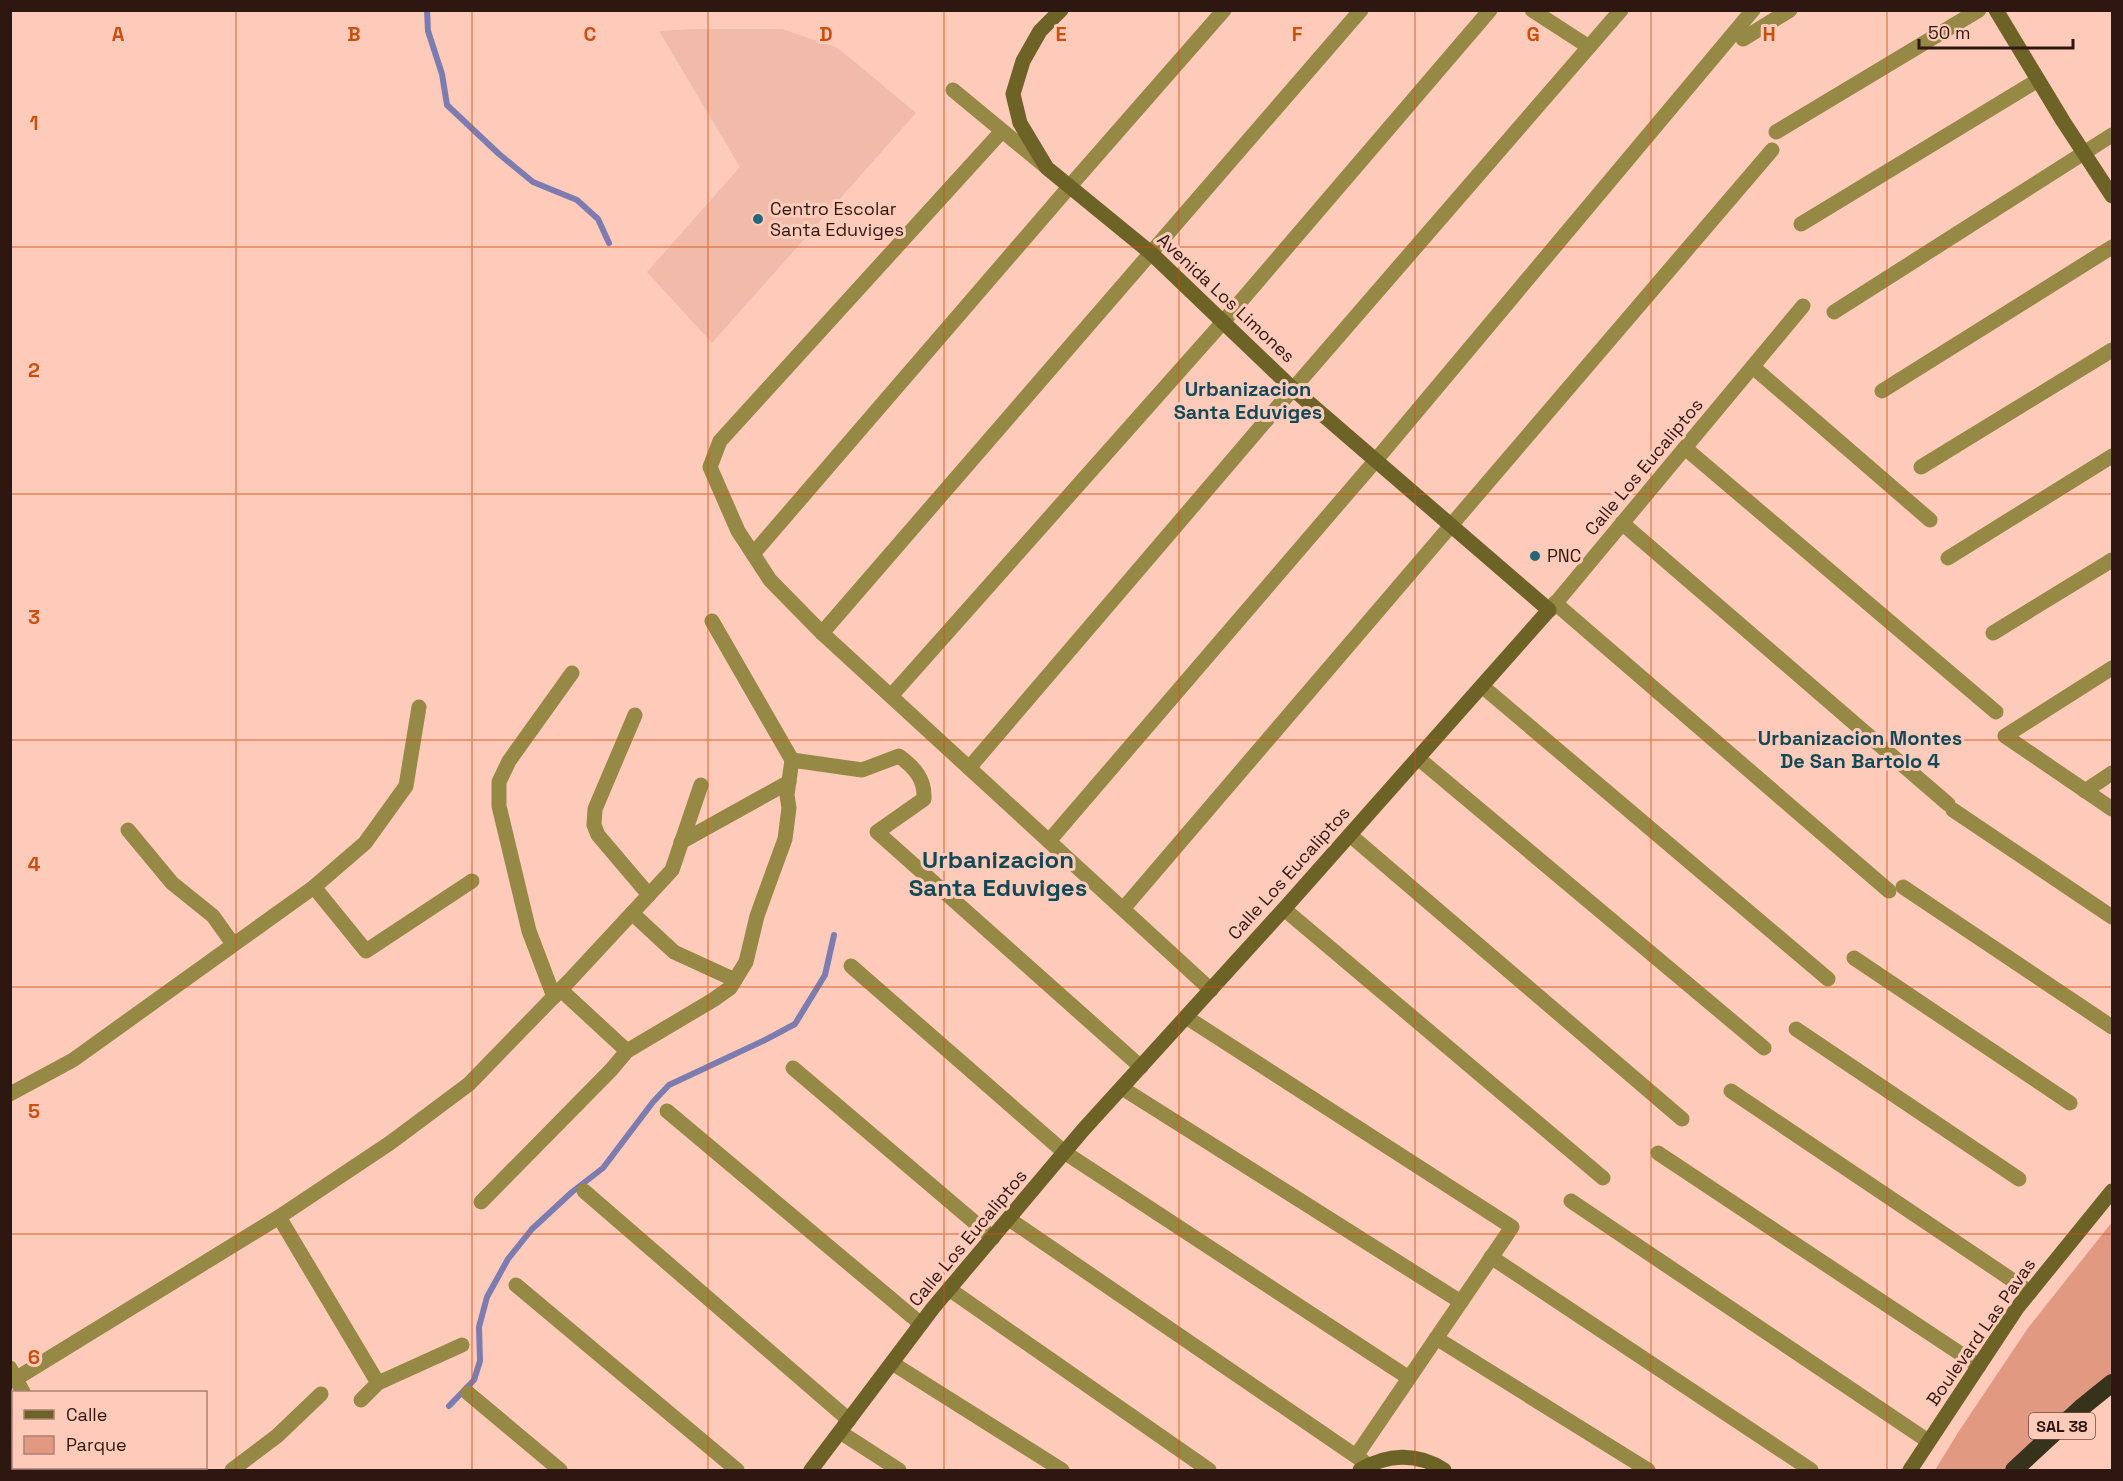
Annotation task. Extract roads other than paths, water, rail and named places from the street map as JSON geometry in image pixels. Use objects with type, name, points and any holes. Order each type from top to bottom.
[{"type":"highway","name":"SAL 38","points":[[2014,1470],[2081,1408],[2112,1383]]},
{"type":"street","points":[[1047,168],[1020,123],[1013,94],[1023,61],[1040,31],[1060,10]]},
{"type":"street","points":[[753,554],[1224,10]]},
{"type":"street","points":[[822,633],[1361,10]]},
{"type":"street","points":[[891,696],[1223,322],[1490,10]]},
{"type":"street","points":[[1532,10],[1589,48]]},
{"type":"street","points":[[969,768],[1293,388],[1622,10]]},
{"type":"street","points":[[1048,841],[1376,460],[1753,10]]},
{"type":"street","points":[[1743,39],[1790,10]]},
{"type":"street","points":[[1776,132],[1979,10]]},
{"type":"street","points":[[1996,10],[2112,196]]},
{"type":"street","points":[[1801,224],[2038,80]]},
{"type":"street","name":"Avenida Los Limones","points":[[953,90],[1151,253],[1293,388],[1451,525],[1552,606]]},
{"type":"street","points":[[1002,131],[720,441],[710,468],[738,531],[770,580],[822,633],[1211,990]]},
{"type":"street","points":[[1834,312],[2112,135]]},
{"type":"street","points":[[1123,909],[1772,150]]},
{"type":"street","points":[[1882,391],[2112,248]]},
{"type":"street","name":"Calle Los Eucaliptos","points":[[811,1470],[921,1324],[1064,1152],[1284,909],[1552,606],[1803,306]]},
{"type":"street","points":[[1921,467],[2112,350]]},
{"type":"street","points":[[1753,367],[1930,520]]},
{"type":"street","points":[[1685,448],[1996,712]]},
{"type":"street","points":[[1948,558],[2112,456]]},
{"type":"street","points":[[1622,523],[1950,807],[2112,917]]},
{"type":"street","points":[[1993,633],[2112,560]]},
{"type":"street","points":[[1552,606],[1896,889],[2112,1027]]},
{"type":"street","points":[[481,1202],[627,1051],[730,988],[746,962],[757,916],[785,839],[789,808],[787,795],[792,760],[712,621]]},
{"type":"street","points":[[2112,668],[2005,736],[2112,809]]},
{"type":"street","points":[[572,673],[509,761],[499,782],[499,806],[527,920],[557,994],[627,1051]]},
{"type":"street","points":[[1482,686],[1828,979]]},
{"type":"street","points":[[10,1094],[73,1059],[314,887],[365,843],[406,786],[419,707]]},
{"type":"street","points":[[635,715],[595,809],[594,825],[598,835],[649,895]]},
{"type":"street","points":[[792,760],[862,770],[899,756],[915,768],[925,787],[924,799],[877,832],[1141,1067]]},
{"type":"street","points":[[1418,758],[1764,1048]]},
{"type":"street","points":[[2085,791],[2112,773]]},
{"type":"street","points":[[681,842],[789,782]]},
{"type":"street","points":[[23,1391],[14,1373],[279,1217],[390,1143],[469,1084],[557,994],[672,870],[701,785]]},
{"type":"street","points":[[128,830],[172,883],[213,916],[234,944]]},
{"type":"street","points":[[1350,835],[1682,1119]]},
{"type":"street","points":[[314,887],[366,951],[472,881]]},
{"type":"street","points":[[1284,909],[1602,1178]]},
{"type":"street","points":[[632,913],[674,952],[735,980]]},
{"type":"street","points":[[1854,958],[2070,1103]]},
{"type":"street","points":[[851,966],[1064,1152],[1409,1378]]},
{"type":"street","points":[[1186,1017],[1512,1227],[1409,1378],[1362,1464]]},
{"type":"street","points":[[1796,1029],[2019,1179]]},
{"type":"street","points":[[793,1068],[993,1238]]},
{"type":"street","points":[[1122,1088],[1461,1302]]},
{"type":"street","points":[[1731,1091],[2030,1292]]},
{"type":"street","points":[[667,1111],[921,1324]]},
{"type":"street","points":[[1658,1153],[1979,1366]]},
{"type":"street","points":[[584,1191],[844,1426],[899,1470]]},
{"type":"street","name":"Boulevard Las Pavas","points":[[1910,1470],[2017,1308],[2112,1191]]},
{"type":"street","points":[[1571,1201],[1928,1441]]},
{"type":"street","points":[[279,1217],[378,1383]]},
{"type":"street","points":[[1009,1219],[1362,1464],[1391,1458],[1413,1457],[1444,1470]]},
{"type":"street","points":[[1491,1257],[1811,1470]]},
{"type":"street","points":[[516,1285],[737,1470]]},
{"type":"street","points":[[949,1289],[1209,1470]]},
{"type":"street","points":[[1436,1338],[1648,1470]]},
{"type":"street","points":[[361,1400],[378,1383],[462,1345]]},
{"type":"street","points":[[892,1363],[1062,1470]]},
{"type":"street","points":[[468,1393],[560,1470]]},
{"type":"street","points":[[232,1470],[277,1437],[321,1394]]},
{"type":"waterway","points":[[427,10],[428,31],[442,74],[447,105],[499,154],[533,182],[577,200],[598,219],[609,243]]},
{"type":"waterway","points":[[449,1406],[474,1380],[480,1361],[479,1327],[487,1297],[508,1259],[532,1229],[572,1192],[603,1168],[653,1102],[669,1085],[795,1024],[825,975],[834,935]]},
{"type":"place","name":"Centro Escolar Santa Eduviges","points":[[758,219]]},
{"type":"place","name":"PNC","points":[[1535,556]]},
{"type":"district","name":"Urbanizacion Santa Eduviges","points":[[1248,400]]},
{"type":"district","name":"Urbanizacion Montes De San Bartolo 4","points":[[1860,750]]},
{"type":"district","name":"Urbanizacion Santa Eduviges","points":[[998,874]]}]
